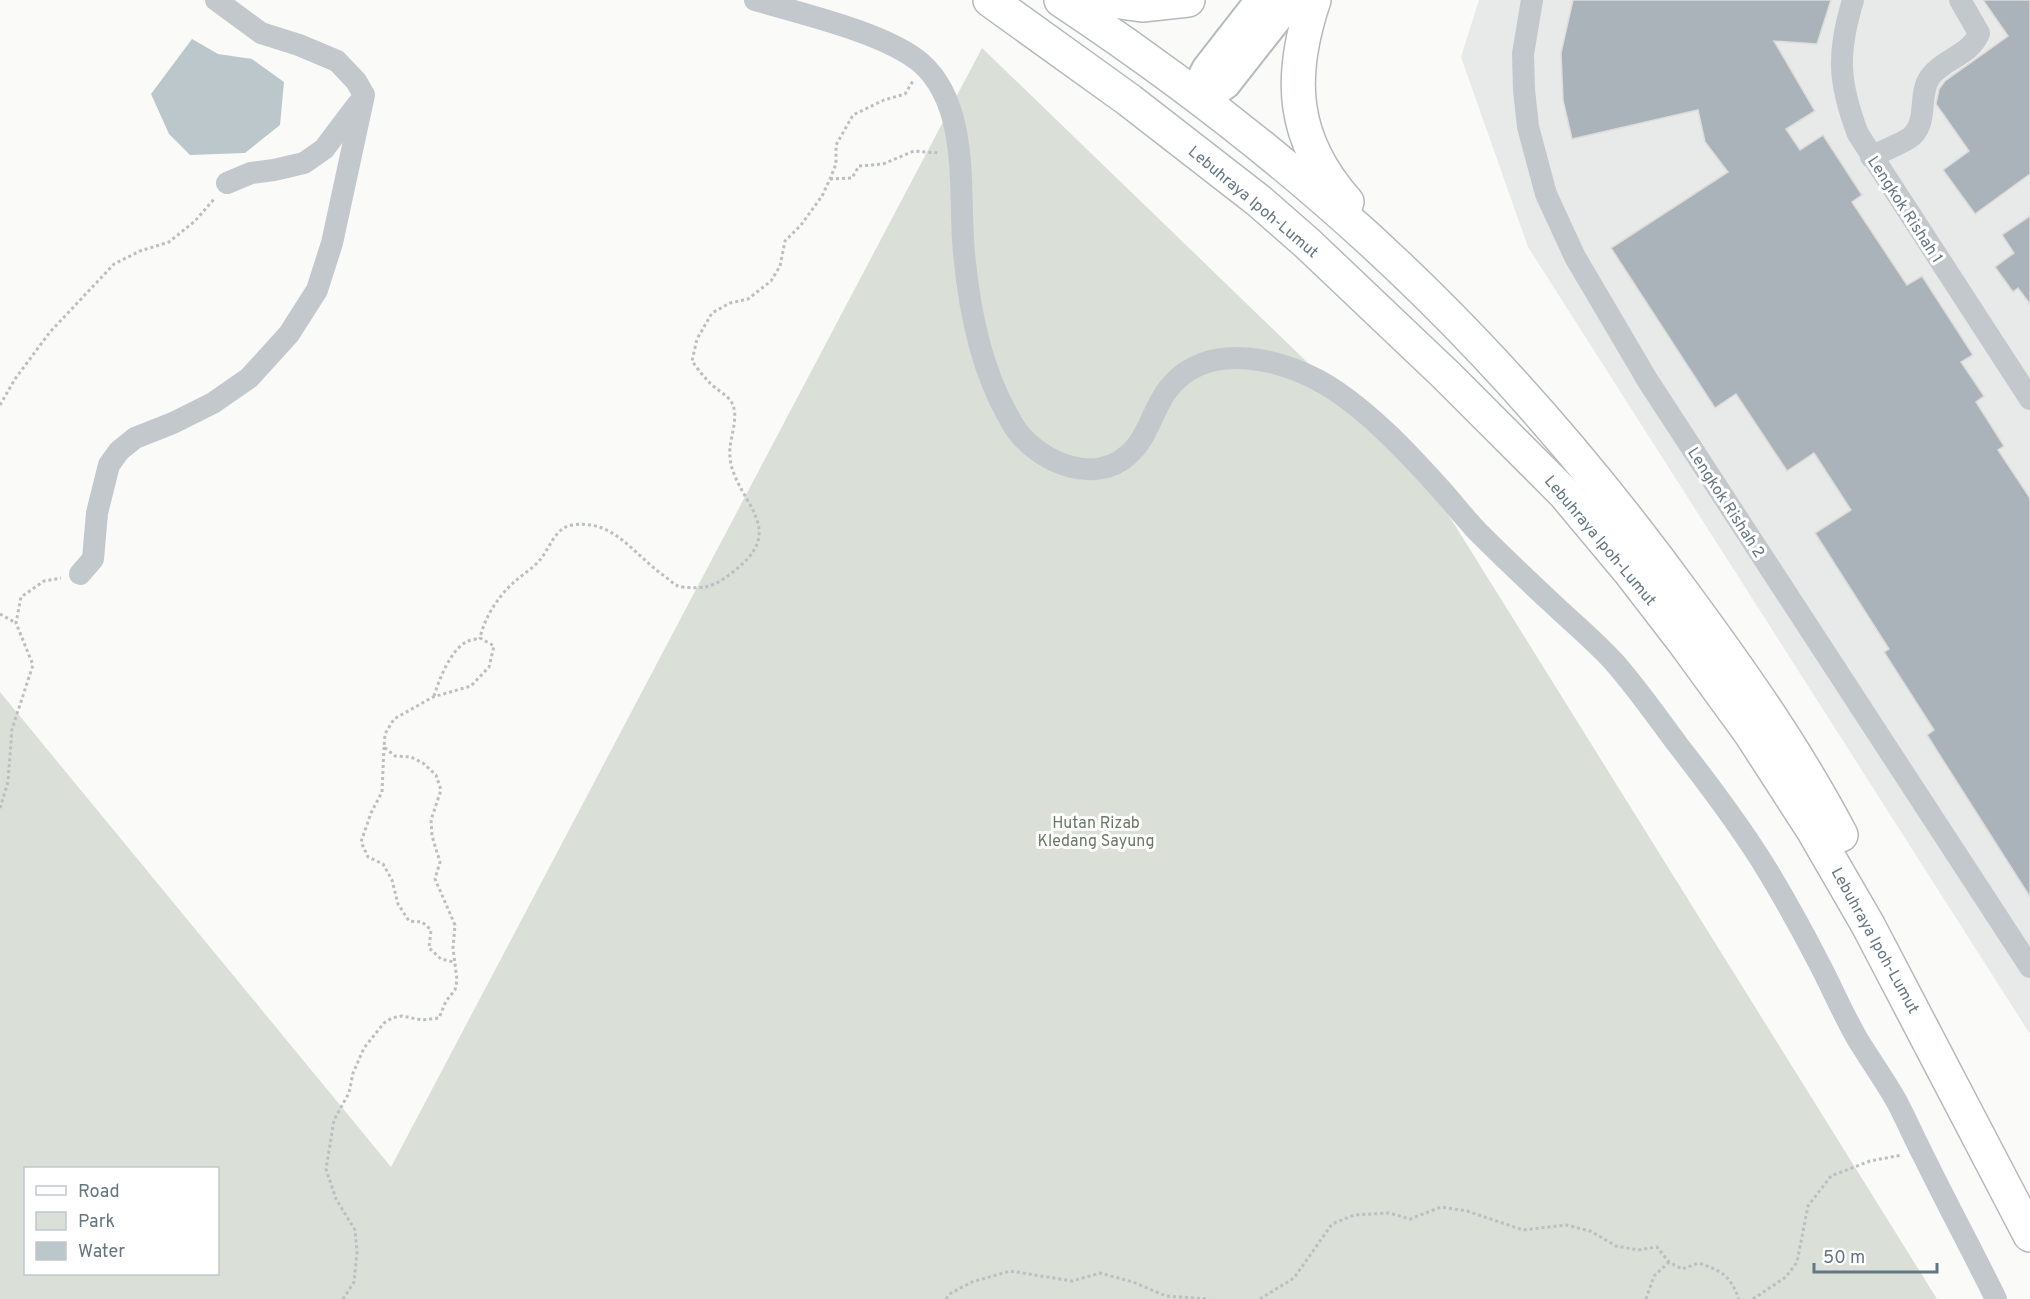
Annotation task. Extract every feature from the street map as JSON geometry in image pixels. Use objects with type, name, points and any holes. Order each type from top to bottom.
[{"type":"highway","name":"Lebuhraya Ipoh-Lumut","points":[[990,0],[1129,100],[1259,201],[1446,375],[1564,493],[1630,572],[1684,642],[1751,734],[1813,830],[1842,877],[1890,965],[2030,1235]]},
{"type":"highway","points":[[1014,0],[1148,93],[1171,102],[1199,99],[1201,122],[1205,132],[1318,230],[1422,328],[1512,427],[1564,493]]},
{"type":"highway","name":"Lebuhraya Ipoh-Lumut","points":[[1061,0],[1231,123],[1301,181],[1431,298],[1495,364],[1590,472],[1655,554],[1773,720],[1832,818],[1932,1021],[2030,1212]]},
{"type":"highway","points":[[1105,0],[1142,5],[1188,0]]},
{"type":"highway","points":[[1314,0],[1300,51],[1298,81],[1299,110],[1314,153],[1324,175],[1431,298]]},
{"type":"main road","points":[[1260,0],[1207,68],[1201,79],[1199,99],[1210,96],[1226,84],[1292,0]]},
{"type":"street","points":[[80,574],[93,559],[97,513],[109,465],[119,451],[135,438],[173,423],[213,403],[249,378],[289,334],[318,290],[332,243],[364,95],[356,81],[337,61],[299,45],[261,33],[216,0]]},
{"type":"street","points":[[755,0],[858,32],[894,46],[922,64],[941,87],[955,125],[959,156],[964,255],[978,342],[998,398],[1018,432],[1046,456],[1076,470],[1115,464],[1130,454],[1142,438],[1163,396],[1177,379],[1196,366],[1215,360],[1264,360],[1291,368],[1320,380],[1348,399],[1404,450],[1516,570],[1612,660],[1706,782],[1771,876],[1859,1041],[1899,1106],[1996,1299]]},
{"type":"street","name":"Lengkok Rishah 2","points":[[1532,0],[1523,54],[1528,127],[1546,194],[1575,257],[1647,381],[2029,965]]},
{"type":"street","name":"Lengkok Rishah 1","points":[[1853,0],[1842,48],[1841,70],[1844,93],[1858,134],[2030,399]]},
{"type":"street","points":[[1871,157],[1912,136],[1920,124],[1925,88],[1931,76],[1975,43],[1978,33],[1960,0]]},
{"type":"street","points":[[227,183],[251,173],[304,163],[324,149],[364,95]]},
{"type":"path","points":[[480,638],[483,624],[512,583],[526,575],[541,559],[557,534],[569,525],[597,525],[614,532],[652,567],[678,586],[706,587],[729,575],[753,555],[760,527],[752,506],[738,482],[730,459],[730,439],[736,418],[732,402],[710,383],[692,361],[697,339],[712,313],[730,303],[748,299],[771,281],[780,266],[785,241],[801,225],[831,179],[836,164],[836,145],[853,115],[884,100],[905,94],[922,64]]},
{"type":"path","points":[[831,179],[852,178],[859,166],[883,164],[914,151],[959,156]]},
{"type":"path","points":[[0,405],[15,379],[50,332],[114,264],[140,251],[169,242],[195,221],[227,183]]},
{"type":"path","points":[[0,808],[8,782],[12,729],[33,665],[16,623],[21,597],[44,581],[80,574]]},
{"type":"path","points":[[0,614],[16,623]]},
{"type":"path","points":[[433,697],[450,659],[465,642],[480,638],[494,646],[489,667],[471,686],[433,697],[394,719],[385,734],[381,792],[361,842],[368,857],[383,864],[392,880],[398,904],[409,921],[422,922],[431,930],[429,948],[441,959],[454,962]]},
{"type":"path","points":[[343,1299],[354,1282],[357,1252],[355,1230],[336,1199],[326,1169],[334,1120],[349,1093],[353,1072],[364,1048],[384,1023],[402,1016],[422,1020],[439,1018],[457,980],[454,962],[455,925],[435,879],[440,862],[432,836],[431,820],[441,790],[436,775],[423,763],[411,757],[395,756],[384,747]]},
{"type":"path","points":[[1753,1299],[1786,1277],[1797,1262],[1808,1206],[1831,1176],[1870,1161],[1904,1155],[1925,1159]]},
{"type":"path","points":[[1260,1299],[1294,1278],[1332,1224],[1354,1215],[1389,1213],[1410,1219],[1441,1207],[1467,1211],[1523,1230],[1566,1225],[1590,1231],[1616,1246],[1638,1250],[1657,1247],[1669,1262],[1682,1269],[1699,1263],[1722,1272],[1732,1281],[1739,1299]]},
{"type":"path","points":[[1646,1299],[1654,1276],[1669,1262]]},
{"type":"path","points":[[946,1299],[951,1293],[972,1282],[1010,1271],[1072,1281],[1100,1273],[1132,1282],[1166,1296],[1209,1299]]},
{"type":"shaded area","points":[[1479,0],[2030,0],[2030,1034],[1528,247],[1461,57]]},
{"type":"green space","name":"Hutan Rizab Kledang Sayung","points":[[982,48],[1423,474],[1937,1299],[0,1299],[0,692],[391,1167]]},
{"type":"water","points":[[192,39],[218,54],[252,59],[284,82],[280,125],[245,153],[190,155],[169,134],[151,94]]},
{"type":"building","points":[[1573,0],[1831,0],[1817,44],[1774,41],[1815,111],[1786,129],[1800,150],[1823,135],[1862,195],[1852,202],[1907,285],[1922,276],[1973,355],[1961,362],[1984,396],[1976,402],[2004,446],[1998,450],[2030,498],[2030,897],[1927,735],[1934,730],[1884,652],[1889,649],[1815,533],[1851,510],[1814,453],[1787,471],[1736,394],[1715,408],[1611,248],[1728,172],[1705,142],[1698,110],[1572,139],[1563,100],[1561,53]]},
{"type":"building","points":[[1983,0],[2030,0],[2030,174],[1975,214],[1943,170],[1969,151],[1936,104],[1939,89],[1945,81],[2008,36]]},
{"type":"building","points":[[2030,216],[2030,304],[2018,288],[2013,292],[1995,267],[2014,253],[2002,235]]}]
